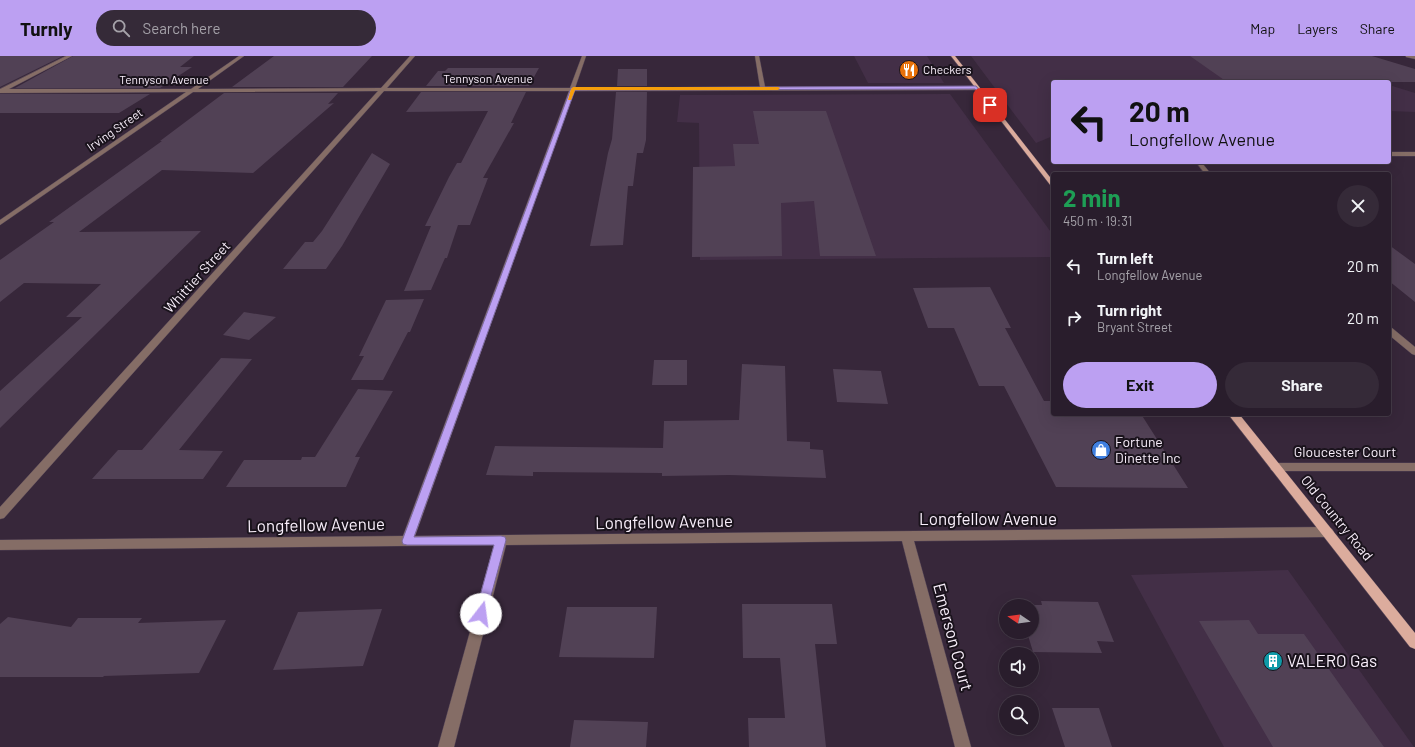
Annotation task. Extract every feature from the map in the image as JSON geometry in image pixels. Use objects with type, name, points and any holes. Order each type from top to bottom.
[{"type":"main road","points":[[953,56],[976,88],[1051,182]]},
{"type":"main road","name":"Old Country Road","points":[[1235,416],[1415,643]]},
{"type":"street","points":[[0,91],[70,56]]},
{"type":"street","name":"Irving Street","points":[[0,223],[242,56]]},
{"type":"street","name":"Whittier Street","points":[[0,514],[413,56]]},
{"type":"street","points":[[407,541],[584,56]]},
{"type":"street","points":[[757,56],[763,88]]},
{"type":"street","points":[[1408,56],[1415,58]]},
{"type":"street","name":"Tennyson Avenue","points":[[0,91],[976,88]]},
{"type":"street","points":[[1391,154],[1415,154]]},
{"type":"street","points":[[1200,164],[1206,172]]},
{"type":"street","points":[[1391,332],[1415,352]]},
{"type":"street","name":"Gloucester Court","points":[[1274,467],[1415,467]]},
{"type":"street","name":"Longfellow Avenue","points":[[0,545],[1328,532]]},
{"type":"street","name":"Emerson Court","points":[[907,536],[963,747]]},
{"type":"street","points":[[446,747],[501,540]]},
{"type":"shaded area","points":[[854,56],[927,56],[944,83],[868,83]]},
{"type":"shaded area","points":[[971,56],[1296,56],[1373,80],[1051,80],[1051,137],[1036,143]]},
{"type":"shaded area","points":[[1391,86],[1415,93],[1415,112],[1391,111]]},
{"type":"shaded area","points":[[950,94],[1051,232],[1051,257],[700,260],[699,123],[677,122],[680,95]]},
{"type":"shaded area","points":[[1288,570],[1414,747],[1224,747],[1131,575]]},
{"type":"building","points":[[0,56],[63,56],[0,87]]},
{"type":"building","points":[[73,56],[194,56],[180,67],[192,67],[160,88],[15,88]]},
{"type":"building","points":[[274,56],[372,56],[343,87],[232,87]]},
{"type":"building","points":[[1190,56],[1372,56],[1415,69],[1415,82],[1391,82],[1391,80],[1224,80]]},
{"type":"building","points":[[448,68],[539,68],[529,86],[426,86],[438,71],[445,71]]},
{"type":"building","points":[[618,69],[647,69],[647,86],[617,86]]},
{"type":"building","points":[[421,92],[526,92],[511,123],[514,123],[483,178],[488,178],[470,225],[458,225],[447,258],[445,258],[431,290],[404,291],[431,226],[425,226],[449,177],[457,163],[461,163],[488,111],[406,112]]},
{"type":"building","points":[[616,92],[647,92],[646,140],[643,153],[637,153],[633,186],[628,186],[623,245],[590,246],[612,139]]},
{"type":"building","points":[[224,93],[338,93],[328,104],[334,103],[253,173],[162,170],[79,232],[201,231],[0,428],[0,391],[82,317],[66,317],[101,284],[24,283],[0,302],[0,260],[54,222],[49,222],[162,141],[160,141]]},
{"type":"building","points":[[0,94],[150,94],[119,113],[0,113]]},
{"type":"building","points":[[753,111],[826,111],[876,256],[820,256],[814,201],[781,203],[782,256],[692,257],[693,167],[735,166],[733,144],[759,144]]},
{"type":"building","points":[[372,153],[390,164],[342,246],[326,269],[283,269],[305,242],[313,242],[322,231]]},
{"type":"building","points":[[1391,246],[1415,264],[1415,302],[1391,283]]},
{"type":"building","points":[[990,287],[1011,328],[1005,328],[1044,401],[1051,401],[1051,416],[1142,416],[1188,488],[1056,487],[1004,386],[979,386],[954,328],[928,328],[913,288]]},
{"type":"building","points":[[424,299],[410,332],[408,332],[383,380],[351,380],[364,356],[359,356],[386,300]]},
{"type":"building","points":[[244,312],[276,317],[249,340],[223,335]]},
{"type":"building","points":[[221,358],[252,359],[179,450],[223,451],[203,479],[92,479],[118,450],[142,450]]},
{"type":"building","points":[[654,360],[687,360],[687,385],[652,385]]},
{"type":"building","points":[[742,364],[785,366],[787,441],[810,442],[810,449],[823,450],[826,478],[730,475],[662,476],[662,473],[533,472],[533,476],[486,475],[495,446],[663,448],[664,421],[739,420]]},
{"type":"building","points":[[833,369],[881,371],[888,404],[837,402]]},
{"type":"building","points":[[358,389],[393,391],[355,457],[360,457],[346,487],[226,487],[244,460],[301,460],[302,457],[315,457]]},
{"type":"building","points":[[1041,601],[1098,602],[1114,642],[1097,641],[1102,653],[1039,652],[1039,647],[1032,647],[1029,639],[1039,639],[1039,605],[1042,605]]},
{"type":"building","points":[[742,604],[832,604],[837,644],[815,644],[826,747],[749,747],[748,718],[785,718],[780,658],[743,658]]},
{"type":"building","points":[[567,607],[657,607],[654,658],[559,657]]},
{"type":"building","points":[[382,609],[363,666],[273,670],[298,612]]},
{"type":"building","points":[[8,617],[71,627],[78,618],[142,618],[138,623],[226,620],[199,673],[103,677],[0,677],[0,624]]},
{"type":"building","name":"VALERO Gas","points":[[1249,620],[1258,634],[1304,634],[1384,747],[1273,747],[1199,621]]},
{"type":"building","points":[[1052,708],[1099,708],[1112,747],[1065,747]]},
{"type":"building","points":[[574,720],[648,722],[646,747],[570,747]]},
{"type":"slow traffic","points":[[569,99],[573,89],[778,88]]},
{"type":"place","name":"Checkers","points":[[909,70]]},
{"type":"place","name":"Fortune Dinette Inc","points":[[1101,450]]},
{"type":"place","name":"VALERO Gas","points":[[1273,661]]},
{"type":"route","points":[[481,614],[501,540],[407,541],[573,89],[976,88],[990,105]]}]
